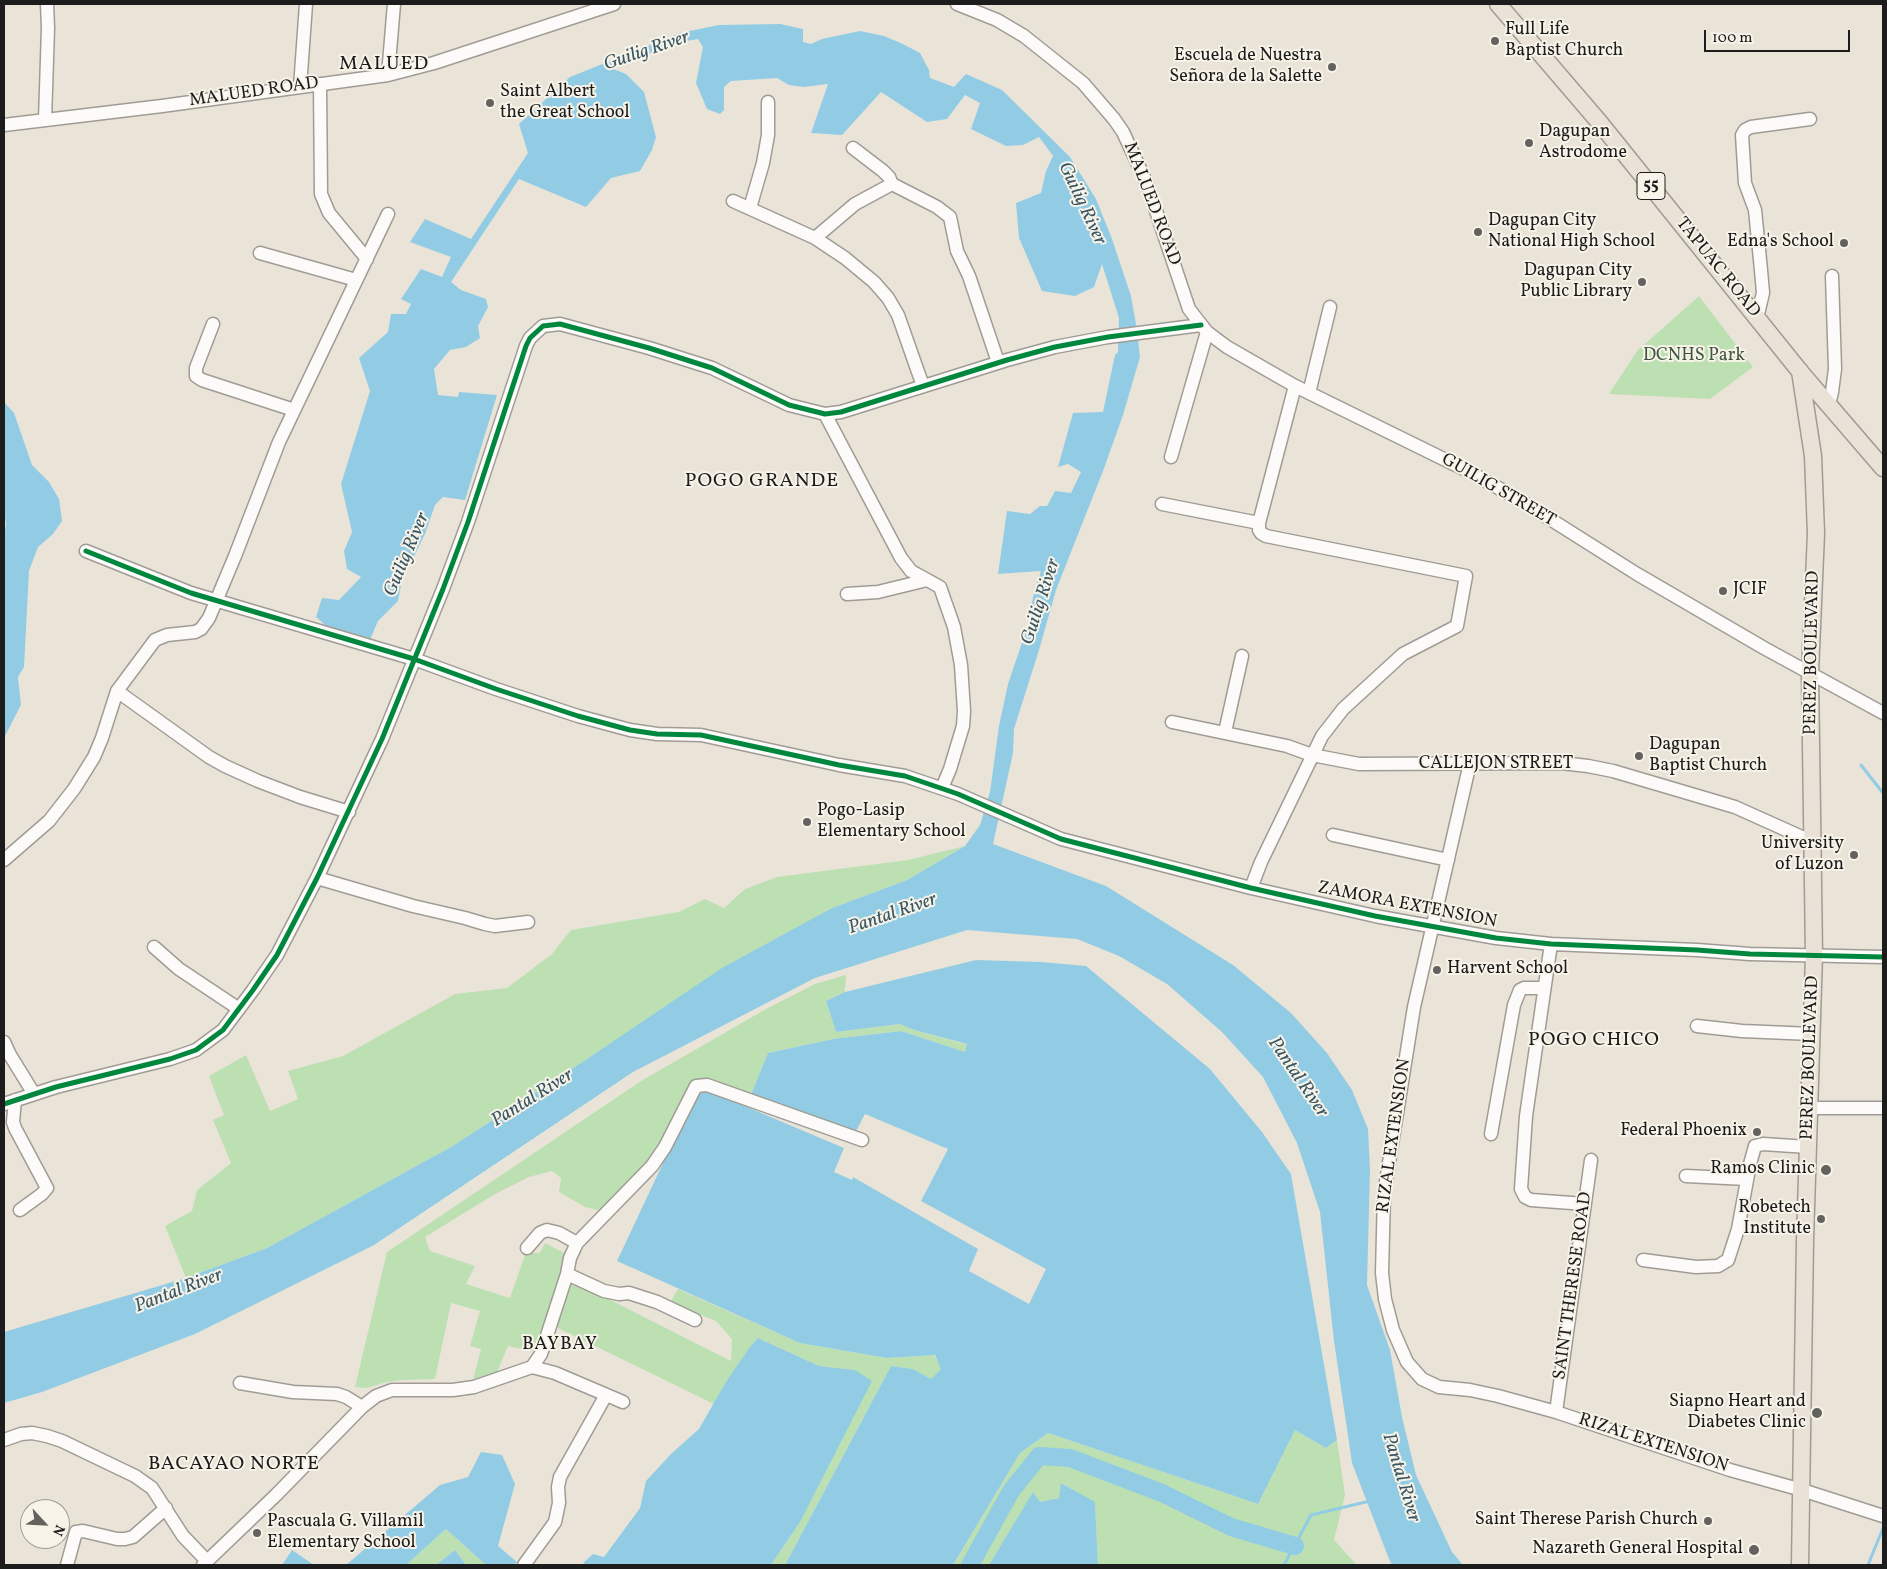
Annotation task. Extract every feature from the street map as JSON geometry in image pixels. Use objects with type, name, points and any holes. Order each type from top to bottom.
[{"type":"main road","name":"TAPUAC ROAD","points":[[1498,4],[1605,128],[1800,371]]},
{"type":"main road","name":"55","points":[[1800,371],[1883,468]]},
{"type":"main road","name":"PEREZ BOULEVARD","points":[[1800,371],[1814,456],[1816,499],[1810,672],[1814,955],[1805,1240],[1800,1565]]},
{"type":"street","points":[[44,120],[48,28],[47,4]]},
{"type":"street","points":[[300,87],[306,4]]},
{"type":"street","points":[[388,75],[394,4]]},
{"type":"street","name":"MALUED ROAD","points":[[4,124],[388,75],[434,63],[614,4]]},
{"type":"street","name":"MALUED ROAD","points":[[957,4],[997,20],[1024,36],[1083,83],[1114,118],[1123,132],[1147,184],[1189,308]]},
{"type":"street","points":[[320,84],[321,194],[329,213],[367,259]]},
{"type":"street","points":[[750,208],[763,164],[768,135],[768,102]]},
{"type":"street","points":[[1756,318],[1763,293],[1756,210],[1745,183],[1742,135],[1745,130],[1751,127],[1810,119]]},
{"type":"street","points":[[853,148],[883,171],[889,177],[892,184],[937,207],[950,217],[957,251],[969,276],[998,362]]},
{"type":"street","points":[[815,238],[855,204],[892,184]]},
{"type":"street","points":[[733,200],[815,238],[845,258],[874,282],[888,298],[898,315],[923,386]]},
{"type":"street","points":[[4,860],[49,821],[74,789],[94,757],[117,691],[155,640],[167,635],[189,634],[201,629],[209,618],[279,442],[388,214]]},
{"type":"street","points":[[260,253],[356,280]]},
{"type":"street","points":[[1829,404],[1835,369],[1832,276]]},
{"type":"street","points":[[1308,393],[1330,307]]},
{"type":"street","name":"GUILIG STREET","points":[[1189,308],[1204,329],[1227,348],[1308,393],[1466,470],[1520,500],[1637,574],[1883,713]]},
{"type":"street","points":[[213,324],[196,368],[196,376],[202,380],[294,410]]},
{"type":"street","points":[[20,1210],[47,1188],[15,1128],[9,1102],[170,1059],[196,1050],[217,1036],[239,1010],[277,955],[349,812],[414,659],[468,522],[526,346],[530,338],[544,326],[560,324],[649,348],[712,368],[789,405],[825,414],[841,412],[998,362],[1055,347],[1140,333],[1204,329],[1171,457]]},
{"type":"street","points":[[1252,888],[1261,862],[1312,755],[1334,718],[1363,689],[1403,654],[1457,626],[1466,576],[1266,536],[1258,530],[1296,386]]},
{"type":"street","points":[[825,414],[901,558],[911,571],[940,587],[954,626],[960,659],[964,702],[963,726],[942,788]]},
{"type":"street","points":[[1162,504],[1259,523]]},
{"type":"street","name":"ZAMORA EXTENSION","points":[[86,551],[216,602],[414,659],[578,716],[630,730],[657,734],[701,735],[839,765],[906,776],[942,788],[1061,840],[1252,888],[1375,916],[1433,925],[1496,938],[1551,944],[1750,954],[1883,957]]},
{"type":"street","points":[[847,594],[878,592],[927,580]]},
{"type":"street","points":[[1225,732],[1242,656]]},
{"type":"street","points":[[117,691],[209,757],[225,766],[291,794],[349,812]]},
{"type":"street","name":"CALLEJON STREET","points":[[1172,722],[1288,746],[1312,755],[1359,764],[1561,763],[1613,771],[1736,807],[1813,842]]},
{"type":"street","name":"RIZAL EXTENSION","points":[[1470,763],[1414,1007],[1384,1194],[1382,1273],[1385,1299],[1393,1330],[1407,1362],[1422,1379],[1439,1386],[1498,1396],[1556,1412],[1730,1470],[1881,1515]]},
{"type":"street","points":[[1333,835],[1448,860]]},
{"type":"street","points":[[317,878],[413,906],[485,924],[495,926],[528,922]]},
{"type":"street","points":[[1551,944],[1526,1116],[1521,1189],[1524,1197],[1531,1200],[1585,1204]]},
{"type":"street","points":[[154,947],[179,969],[239,1010]]},
{"type":"street","points":[[1491,1134],[1517,996],[1520,990],[1524,988],[1542,988],[1546,985]]},
{"type":"street","points":[[1696,1026],[1742,1031],[1812,1034]]},
{"type":"street","points":[[4,1042],[34,1094]]},
{"type":"street","points":[[532,1367],[540,1354],[567,1274],[570,1258],[577,1243],[652,1166],[665,1146],[693,1089],[700,1084],[862,1140]]},
{"type":"street","points":[[1809,1108],[1883,1108]]},
{"type":"street","points":[[1643,1260],[1696,1267],[1718,1266],[1728,1260],[1738,1229],[1753,1148],[1757,1144],[1808,1147]]},
{"type":"street","name":"SAINT THERESE ROAD","points":[[1556,1412],[1592,1160]]},
{"type":"street","points":[[1686,1176],[1747,1179]]},
{"type":"street","points":[[527,1248],[540,1234],[547,1230],[553,1230],[577,1243]]},
{"type":"street","points":[[567,1274],[604,1291],[629,1294],[657,1302],[695,1320]]},
{"type":"street","points":[[4,1440],[32,1433],[62,1441],[135,1476],[152,1488],[183,1536],[205,1563],[282,1489],[362,1407],[376,1396],[392,1390],[462,1389],[532,1367],[555,1373],[623,1402]]},
{"type":"street","points":[[240,1383],[293,1392],[337,1394],[362,1407]]},
{"type":"street","points":[[524,1565],[556,1522],[560,1477],[606,1395]]},
{"type":"street","points":[[67,1565],[76,1532],[83,1531],[117,1539],[133,1537],[166,1508]]},
{"type":"green space","name":"DCNHS Park","points":[[1699,296],[1753,367],[1710,399],[1609,394],[1637,351]]},
{"type":"green space","points":[[965,846],[907,880],[832,908],[587,1059],[451,1147],[267,1248],[186,1278],[165,1226],[192,1211],[197,1190],[231,1163],[213,1120],[224,1115],[209,1076],[246,1055],[270,1111],[298,1099],[288,1071],[343,1056],[455,994],[507,988],[552,954],[571,930],[679,912],[705,899],[724,908],[745,889],[777,877],[908,860]]},
{"type":"green space","points":[[846,975],[845,992],[826,1001],[836,1032],[900,1024],[914,1030],[968,1045],[965,1052],[901,1031],[833,1039],[768,1053],[750,1097],[701,1079],[693,1081],[661,1143],[648,1163],[601,1211],[585,1207],[559,1192],[561,1178],[552,1171],[529,1177],[495,1194],[425,1237],[430,1251],[475,1266],[466,1284],[510,1298],[526,1252],[540,1253],[545,1243],[568,1255],[536,1352],[508,1346],[495,1377],[472,1384],[481,1349],[470,1346],[480,1311],[451,1303],[435,1379],[387,1382],[367,1388],[355,1387],[387,1252],[641,1081],[766,1009],[815,984]]},
{"type":"green space","points":[[571,1280],[731,1361],[732,1339],[716,1321],[670,1303],[678,1289],[800,1343],[887,1358],[934,1355],[942,1369],[931,1379],[913,1369],[891,1366],[785,1565],[771,1565],[800,1522],[855,1370],[819,1366],[758,1338],[727,1380],[714,1404],[552,1325]]},
{"type":"green space","points":[[1295,1430],[1326,1448],[1337,1440],[1345,1495],[1334,1540],[1357,1565],[1098,1565],[1095,1503],[1062,1483],[1059,1498],[1040,1502],[1033,1493],[989,1565],[953,1565],[1020,1453],[1048,1433],[1258,1504]]},
{"type":"green space","points":[[446,1529],[486,1565],[466,1565],[455,1550],[436,1565],[406,1565]]},
{"type":"water","points":[[780,24],[803,29],[803,42],[811,44],[822,39],[860,31],[884,36],[920,53],[929,70],[930,78],[954,87],[966,74],[1002,90],[1070,157],[1096,199],[1131,296],[1140,357],[1123,415],[1103,471],[1056,590],[1014,729],[1013,753],[993,844],[1106,886],[1233,965],[1291,1013],[1327,1053],[1352,1090],[1368,1129],[1370,1170],[1367,1285],[1390,1350],[1402,1417],[1416,1475],[1452,1552],[1463,1565],[1392,1565],[1389,1559],[1352,1463],[1334,1341],[1320,1212],[1297,1143],[1263,1077],[1222,1032],[1167,984],[1119,956],[1077,939],[967,930],[815,978],[633,1072],[374,1245],[195,1334],[42,1392],[4,1403],[4,1332],[186,1278],[267,1248],[451,1147],[587,1059],[722,968],[832,908],[907,880],[965,846],[980,825],[990,792],[999,726],[1008,684],[1029,622],[1033,597],[1041,571],[998,574],[1007,511],[1030,514],[1040,506],[1047,506],[1055,491],[1071,493],[1081,472],[1068,464],[1058,467],[1073,413],[1103,412],[1115,355],[1118,352],[1119,318],[1102,264],[1094,287],[1075,296],[1042,291],[1019,238],[1016,203],[1041,193],[1046,171],[1053,156],[1039,137],[1023,145],[1006,146],[971,129],[980,103],[965,95],[947,119],[927,122],[881,92],[842,135],[811,133],[828,84],[803,87],[789,85],[777,78],[731,81],[724,87],[724,110],[720,114],[707,109],[696,83],[703,47],[698,39],[681,42],[611,68],[626,74],[644,92],[656,137],[652,150],[640,171],[611,178],[586,207],[519,179],[451,282],[461,290],[486,299],[488,307],[478,326],[480,338],[466,347],[450,350],[434,369],[438,395],[458,397],[459,392],[497,395],[465,500],[443,497],[435,505],[425,534],[402,580],[398,601],[378,621],[369,642],[332,631],[316,617],[322,598],[339,600],[361,577],[347,569],[344,551],[352,532],[341,484],[370,391],[359,358],[388,332],[391,314],[406,314],[411,304],[401,299],[421,269],[442,277],[451,257],[410,242],[425,219],[471,239],[528,153],[519,124],[570,77],[680,33],[719,25]]},
{"type":"water","points":[[4,402],[14,413],[32,465],[49,482],[59,499],[62,521],[53,534],[38,547],[29,571],[24,667],[18,677],[21,705],[4,738],[4,535],[6,525],[4,511]]},
{"type":"water","points":[[976,960],[1041,962],[1086,966],[1210,1069],[1262,1132],[1291,1174],[1337,1440],[1326,1448],[1295,1430],[1258,1504],[1048,1433],[1020,1453],[953,1565],[785,1565],[891,1366],[913,1369],[931,1379],[941,1369],[935,1355],[887,1358],[800,1343],[617,1261],[696,1093],[709,1091],[844,1148],[834,1172],[852,1180],[853,1177],[978,1249],[969,1271],[1029,1304],[1046,1269],[921,1201],[948,1149],[865,1114],[854,1135],[750,1097],[768,1053],[833,1039],[901,1031],[965,1052],[967,1044],[914,1030],[900,1024],[836,1032],[826,1001],[845,992]]},
{"type":"water","points":[[758,1338],[819,1366],[855,1370],[872,1381],[800,1522],[771,1565],[587,1565],[583,1563],[593,1554],[604,1557],[640,1508],[646,1481],[671,1454],[699,1429],[727,1380]]},
{"type":"water","points":[[481,1452],[502,1455],[515,1484],[498,1546],[517,1562],[513,1565],[486,1565],[446,1529],[406,1565],[346,1565],[440,1485],[468,1477]]},
{"type":"water","points":[[1061,1483],[1095,1502],[1098,1565],[989,1565],[1033,1492],[1040,1502],[1059,1498]]},
{"type":"water","points":[[292,1550],[314,1565],[282,1565]]},
{"type":"water","points":[[455,1550],[466,1565],[436,1565]]},
{"type":"waterway","points":[[1861,765],[1883,793]]},
{"type":"waterway","points":[[970,1565],[1011,1491],[1039,1456],[1070,1458],[1162,1493],[1231,1527],[1295,1546]]},
{"type":"waterway","points":[[1284,1565],[1311,1515],[1370,1501]]},
{"type":"waterway","points":[[1868,1565],[1883,1528]]},
{"type":"cycle path","points":[[4,1104],[56,1087],[170,1059],[196,1050],[223,1030],[253,990],[277,955],[317,878],[382,739],[468,522],[526,346],[530,338],[543,326],[560,324],[649,348],[712,368],[789,405],[825,414],[841,412],[1007,360],[1055,347],[1108,337],[1201,325]]},
{"type":"cycle path","points":[[86,551],[191,593],[414,659],[578,716],[630,730],[657,734],[701,735],[839,765],[905,776],[958,794],[1061,839],[1251,888],[1375,916],[1496,938],[1551,944],[1750,954],[1883,957]]},
{"type":"place","name":"Full Life Baptist Church","points":[[1495,41]]},
{"type":"place","name":"Escuela de Nuestra Señora de la Salette","points":[[1332,67]]},
{"type":"place","name":"Saint Albert the Great School","points":[[490,103]]},
{"type":"place","name":"Dagupan Astrodome","points":[[1529,143]]},
{"type":"place","name":"Dagupan City National High School","points":[[1478,232]]},
{"type":"place","name":"Edna's School","points":[[1844,243]]},
{"type":"place","name":"Dagupan City Public Library","points":[[1642,282]]},
{"type":"place","name":"JCIF","points":[[1723,591]]},
{"type":"place","name":"Dagupan Baptist Church","points":[[1639,756]]},
{"type":"place","name":"Pogo-Lasip Elementary School","points":[[807,822]]},
{"type":"place","name":"University of Luzon","points":[[1854,855]]},
{"type":"place","name":"Harvent School","points":[[1437,970]]},
{"type":"place","name":"Federal Phoenix","points":[[1757,1132]]},
{"type":"place","name":"Ramos Clinic","points":[[1826,1170]]},
{"type":"place","name":"Robetech Institute","points":[[1821,1219]]},
{"type":"place","name":"Siapno Heart and Diabetes Clinic","points":[[1817,1413]]},
{"type":"place","name":"Saint Therese Parish Church","points":[[1708,1521]]},
{"type":"place","name":"Pascuala G. Villamil Elementary School","points":[[257,1533]]},
{"type":"place","name":"Nazareth General Hospital","points":[[1754,1550]]},
{"type":"district","name":"MALUED","points":[[384,65]]},
{"type":"district","name":"POGO GRANDE","points":[[762,482]]},
{"type":"district","name":"POGO CHICO","points":[[1594,1041]]},
{"type":"district","name":"BAYBAY","points":[[560,1346]]},
{"type":"district","name":"BACAYAO NORTE","points":[[234,1465]]},
{"type":"water label","name":"Guilig River","points":[[647,52]]},
{"type":"water label","name":"Guilig River","points":[[1081,204]]},
{"type":"water label","name":"Guilig River","points":[[408,555]]},
{"type":"water label","name":"Guilig River","points":[[1042,602]]},
{"type":"water label","name":"Pantal River","points":[[893,915]]},
{"type":"water label","name":"Pantal River","points":[[1297,1078]]},
{"type":"water label","name":"Pantal River","points":[[533,1099]]},
{"type":"water label","name":"Pantal River","points":[[179,1292]]},
{"type":"water label","name":"Pantal River","points":[[1400,1478]]}]
